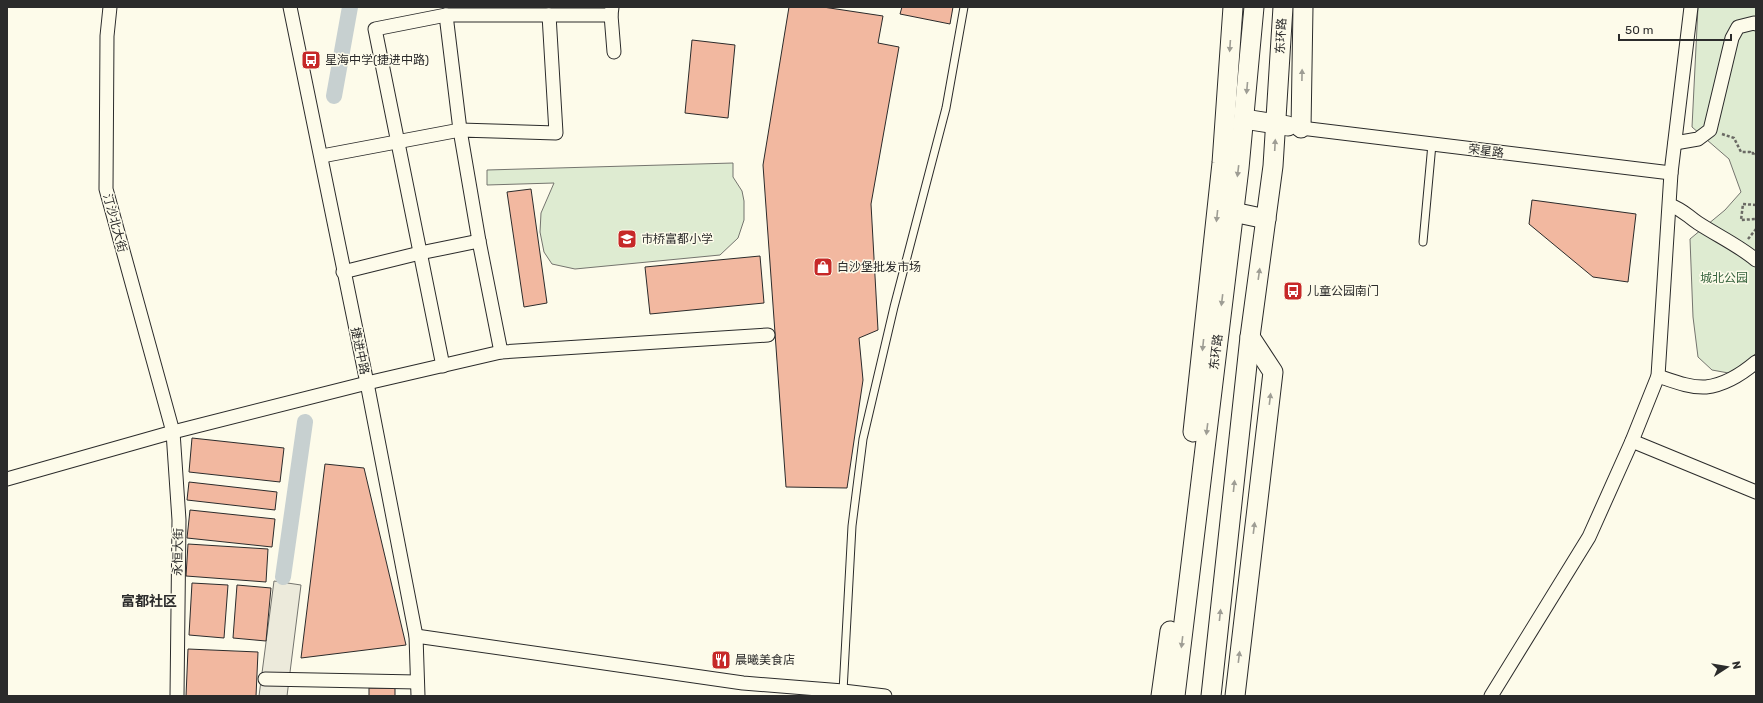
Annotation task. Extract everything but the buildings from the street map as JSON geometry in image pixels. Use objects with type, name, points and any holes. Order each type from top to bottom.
[{"type":"main road","points":[[1161,696],[1178,577],[1222,163],[1233,7]]},
{"type":"main road","name":"东环路","points":[[1175,696],[1244,119],[1254,7]]},
{"type":"main road","name":"东环路","points":[[1276,124],[1283,7]]},
{"type":"main road","points":[[1301,128],[1303,7]]},
{"type":"main road","points":[[1279,65],[1301,128]]},
{"type":"main road","points":[[1222,163],[1244,119],[1301,128]]},
{"type":"main road","points":[[1211,696],[1250,338],[1274,166],[1276,124]]},
{"type":"main road","points":[[1233,212],[1266,220]]},
{"type":"main road","points":[[1235,696],[1273,372],[1250,338]]},
{"type":"street","name":"汀沙北大街","points":[[110,7],[107,36],[106,189],[173,432]]},
{"type":"street","name":"捷进中路","points":[[290,7],[322,156],[343,272],[367,383],[416,636],[418,696]]},
{"type":"street","points":[[1492,696],[1589,537],[1632,441],[1658,376],[1671,173],[1691,7]]},
{"type":"street","points":[[443,366],[375,29],[446,15],[549,15],[612,11],[614,52]]},
{"type":"street","points":[[446,15],[460,130],[479,241],[501,352]]},
{"type":"street","points":[[322,156],[460,130],[556,132],[549,15]]},
{"type":"street","points":[[1675,143],[1698,139],[1710,130],[1732,38],[1738,27],[1754,23],[1756,24]]},
{"type":"street","name":"荣星路","points":[[1301,128],[1671,173]]},
{"type":"street","points":[[1670,205],[1683,210],[1698,223],[1745,251],[1756,260]]},
{"type":"street","points":[[343,272],[420,253],[479,241]]},
{"type":"street","points":[[7,479],[173,432],[367,383],[501,352],[768,335]]},
{"type":"street","points":[[1658,376],[1682,384],[1706,387],[1728,380],[1756,362]]},
{"type":"street","name":"永恒大街","points":[[173,432],[179,520],[177,696]]},
{"type":"street","points":[[1632,441],[1756,492]]},
{"type":"street","points":[[416,636],[743,683],[885,696]]},
{"type":"street","points":[[265,679],[417,682]]},
{"type":"lane","points":[[843,691],[852,526],[863,439],[894,307],[946,108],[964,7]]},
{"type":"lane","points":[[1423,242],[1432,144]]},
{"type":"path","points":[[1710,130],[1734,138],[1741,152],[1750,152],[1753,153],[1753,155],[1756,154]]},
{"type":"path","points":[[1756,205],[1743,204],[1741,220],[1756,219]]},
{"type":"green space","name":"城北公园","points":[[1698,7],[1756,7],[1756,353],[1734,374],[1712,370],[1698,357],[1693,317],[1690,239],[1725,210],[1741,192],[1729,159],[1692,127]]},
{"type":"green space","points":[[733,163],[733,177],[742,191],[744,201],[744,220],[738,238],[720,255],[575,269],[552,264],[544,252],[540,232],[541,213],[554,183],[487,185],[487,170]]},
{"type":"shaded area","points":[[274,581],[301,585],[287,696],[259,696]]},
{"type":"waterway","points":[[334,96],[350,7]]},
{"type":"waterway","points":[[283,577],[305,422]]},
{"type":"place","name":"星海中学(捷进中路)","points":[[311,60]]},
{"type":"place","name":"市桥富都小学","points":[[627,239]]},
{"type":"place","name":"白沙堡批发市场","points":[[823,267]]},
{"type":"place","name":"儿童公园南门","points":[[1293,291]]},
{"type":"place","name":"晨曦美食店","points":[[721,660]]},
{"type":"district","name":"富都社区","points":[[149,601]]}]
